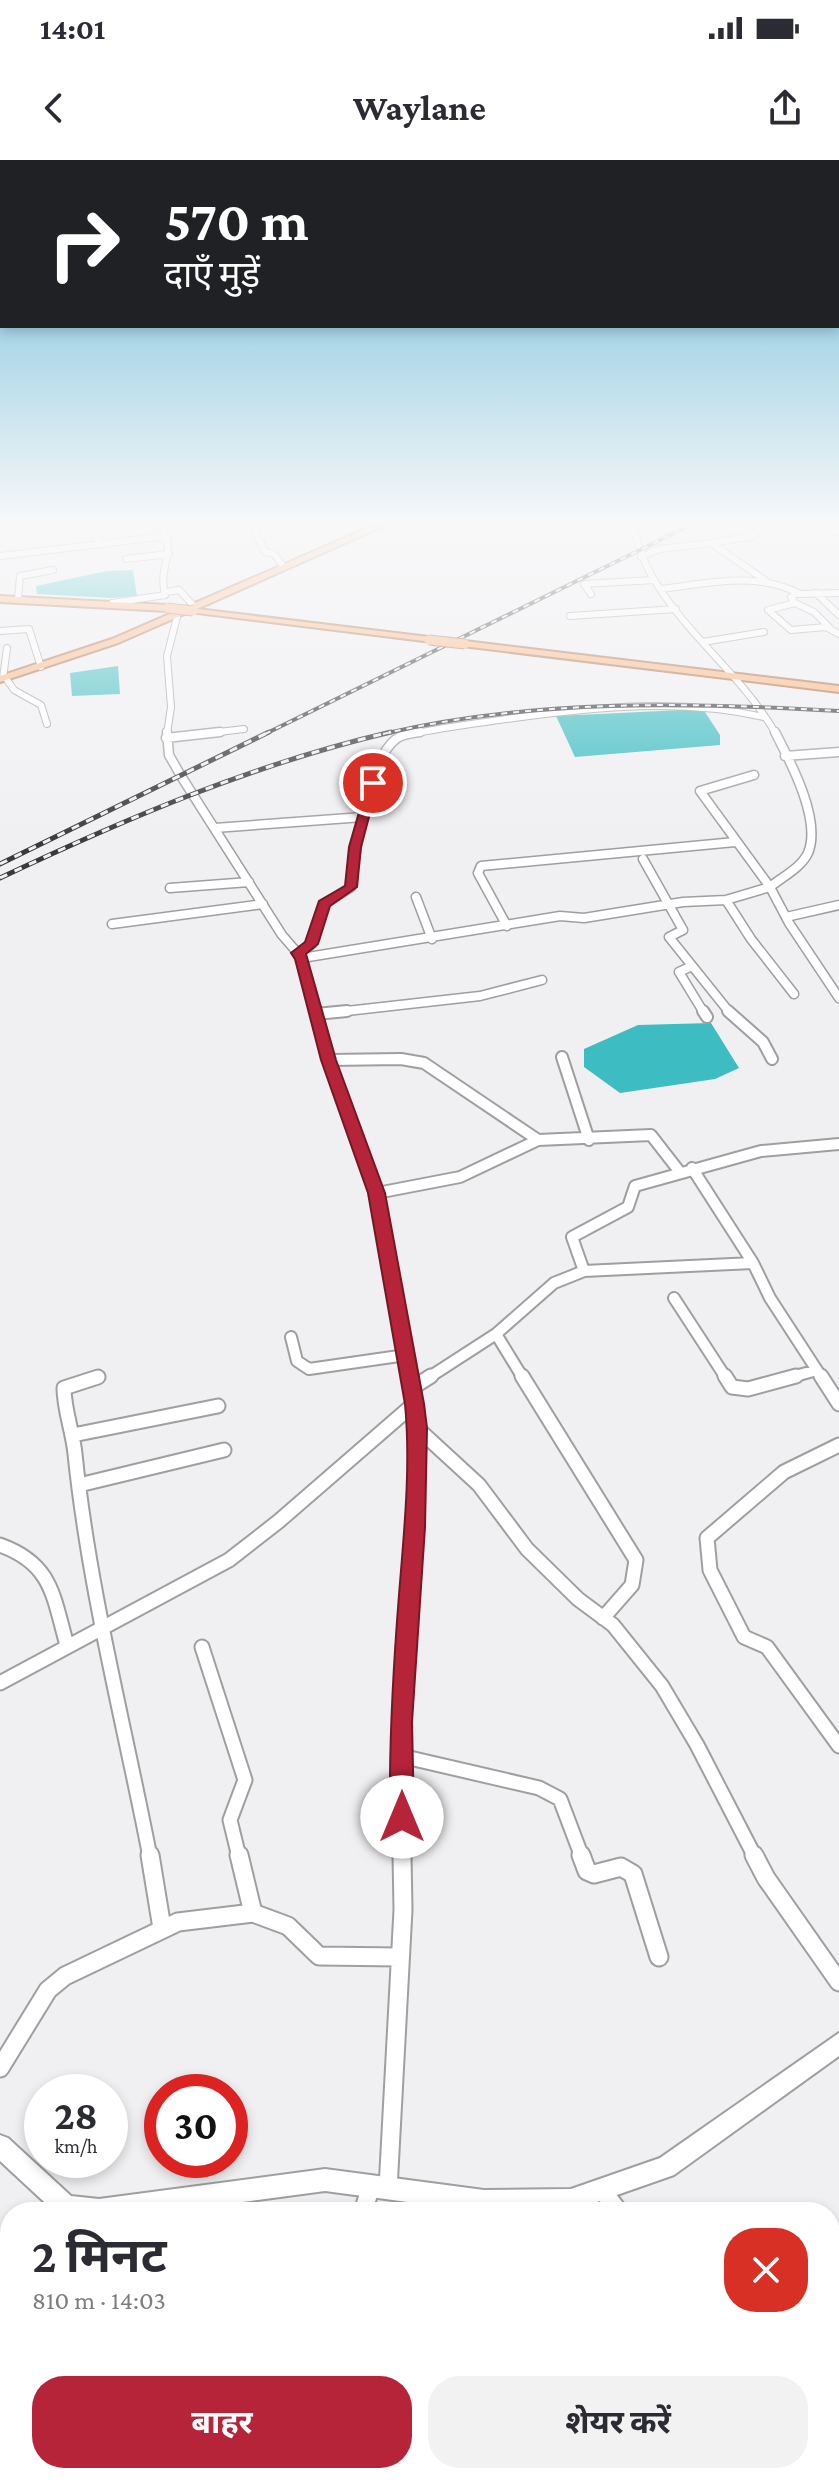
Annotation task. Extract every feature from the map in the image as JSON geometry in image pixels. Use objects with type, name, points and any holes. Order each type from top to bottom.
[{"type":"highway","points":[[3,678],[98,648],[137,628]]},
{"type":"highway","points":[[344,628],[839,689]]},
{"type":"street","points":[[171,628],[167,656],[171,707],[166,738],[169,755],[263,904],[300,956],[329,1060],[377,1193],[413,1396],[417,1428],[401,1756],[403,1910],[379,2188],[370,2202]]},
{"type":"street","points":[[300,956],[432,939],[560,916],[584,918],[667,905],[726,900],[770,887],[804,859],[809,851],[811,832],[807,808],[785,756],[756,702],[692,628]]},
{"type":"street","points":[[789,628],[811,628]]},
{"type":"street","points":[[0,631],[29,629],[41,667]]},
{"type":"street","points":[[703,642],[764,632]]},
{"type":"street","points":[[4,651],[3,678],[14,690],[41,705],[47,724]]},
{"type":"street","points":[[300,956],[312,944],[324,904],[351,887],[355,847],[373,783],[392,743],[404,735],[607,709],[713,706],[764,717]]},
{"type":"street","points":[[166,738],[244,729]]},
{"type":"street","points":[[785,756],[839,752]]},
{"type":"street","points":[[754,775],[700,791],[770,887],[839,998]]},
{"type":"street","points":[[215,828],[363,817]]},
{"type":"street","points":[[507,926],[478,873],[481,866],[735,842]]},
{"type":"street","points":[[643,859],[683,932],[669,937],[734,1018],[763,1042],[772,1059]]},
{"type":"street","points":[[170,888],[249,882]]},
{"type":"street","points":[[416,897],[432,939]]},
{"type":"street","points":[[726,900],[751,939],[794,994]]},
{"type":"street","points":[[112,924],[263,904]]},
{"type":"street","points":[[786,917],[839,905]]},
{"type":"street","points":[[692,966],[679,972],[707,1017]]},
{"type":"street","points":[[316,1014],[480,996],[542,980]]},
{"type":"street","points":[[562,1057],[589,1140]]},
{"type":"street","points":[[329,1060],[401,1059],[424,1063],[441,1071],[538,1140]]},
{"type":"street","points":[[377,1193],[460,1177],[538,1140],[651,1135],[679,1171]]},
{"type":"street","points":[[584,1271],[572,1237],[628,1207],[635,1186],[679,1171],[787,1147],[839,1144]]},
{"type":"street","points":[[692,1168],[753,1263],[770,1298],[839,1404]]},
{"type":"street","points":[[0,1683],[229,1560],[279,1521],[413,1396],[496,1334],[554,1283],[584,1271],[753,1263]]},
{"type":"street","points":[[674,1298],[732,1387],[748,1389],[817,1370]]},
{"type":"street","points":[[496,1334],[636,1560],[639,1573],[632,1587],[603,1618]]},
{"type":"street","points":[[291,1337],[297,1361],[309,1369],[406,1355]]},
{"type":"street","points":[[98,1377],[64,1388],[101,1631],[152,1855],[162,1928]]},
{"type":"street","points":[[73,1435],[218,1406]]},
{"type":"street","points":[[417,1428],[479,1485],[527,1549],[578,1599],[613,1625],[662,1686],[697,1745],[766,1878],[839,1982]]},
{"type":"street","points":[[839,1445],[796,1462],[776,1475],[707,1538],[706,1550],[710,1570],[744,1637],[767,1647],[839,1746]]},
{"type":"street","points":[[79,1485],[224,1450]]},
{"type":"street","points":[[0,1545],[14,1550],[46,1575],[67,1645]]},
{"type":"street","points":[[202,1647],[245,1780],[230,1820],[253,1913]]},
{"type":"street","points":[[401,1756],[539,1788],[560,1799],[587,1871],[594,1874],[621,1867],[633,1874],[659,1957]]},
{"type":"street","points":[[0,2068],[48,1990],[65,1976],[162,1928],[210,1916],[253,1913],[288,1926],[319,1956],[400,1957]]},
{"type":"street","points":[[526,2202],[571,2200],[666,2167],[839,2043]]},
{"type":"street","points":[[0,2146],[61,2202]]},
{"type":"street","points":[[170,2202],[325,2180],[379,2188],[428,2202]]},
{"type":"street","points":[[602,2190],[611,2202]]},
{"type":"water","points":[[118,666],[120,694],[72,696],[70,673]]},
{"type":"water","points":[[703,709],[720,735],[720,745],[575,757],[556,716]]},
{"type":"water","points":[[711,1023],[739,1068],[715,1079],[620,1093],[584,1067],[584,1049],[638,1025]]},
{"type":"railway","points":[[265,734],[480,628]]},
{"type":"railway","points":[[384,734],[496,714],[610,706],[725,706],[839,711]]},
{"type":"railway","points":[[0,864],[269,732]]},
{"type":"railway","points":[[384,734],[391,732]]},
{"type":"railway","points":[[0,878],[192,794],[290,760],[384,734]]},
{"type":"route","points":[[373,783],[355,847],[351,887],[324,904],[312,944],[298,953],[302,958],[329,1060],[377,1193],[417,1428],[401,1722],[402,1817]]}]
